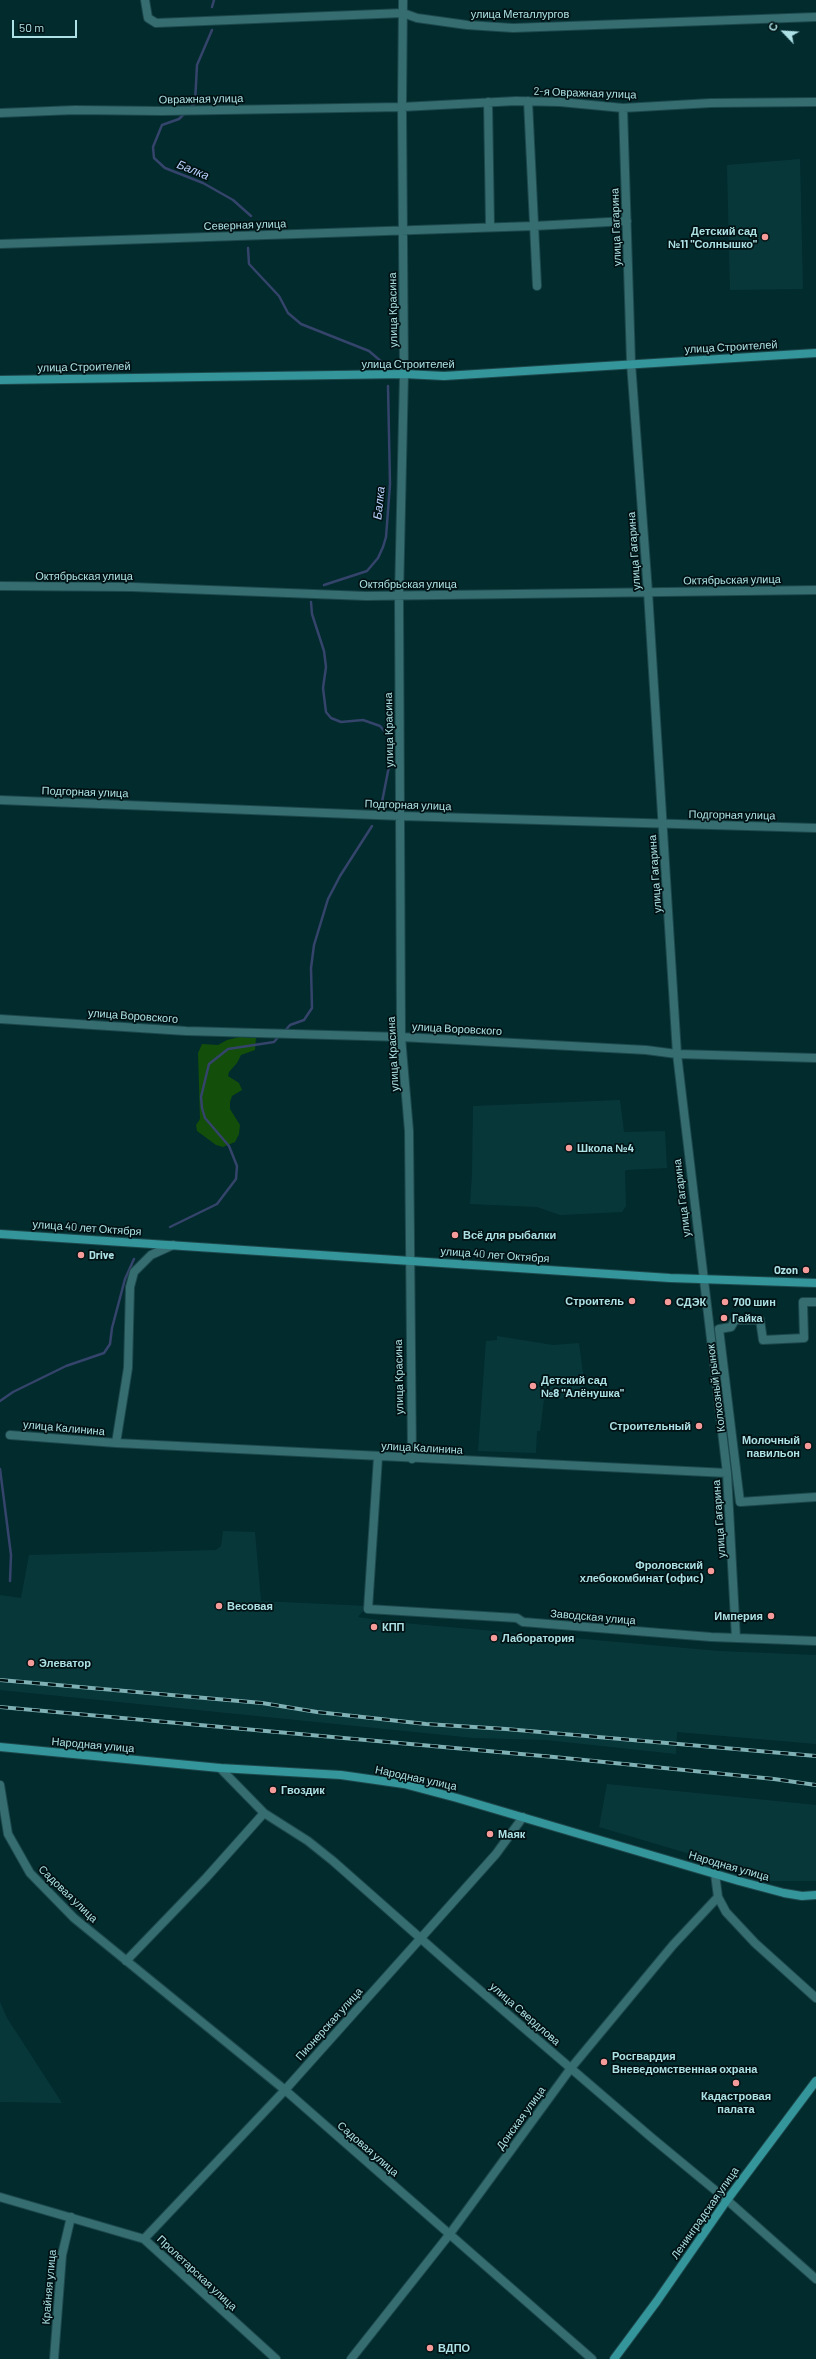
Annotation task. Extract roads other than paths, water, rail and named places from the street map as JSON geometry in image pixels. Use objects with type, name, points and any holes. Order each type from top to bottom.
[{"type":"street","name":"улица Металлургов","points":[[145,0],[148,18],[156,23],[403,13],[417,18],[467,25],[513,28],[816,17]]},
{"type":"street","name":"улица Красина","points":[[403,0],[402,107],[404,374],[399,596],[401,1037],[408,1131],[408,1260],[412,1459]]},
{"type":"street","name":"2-я Овражная улица","points":[[402,107],[528,101],[560,102],[623,108],[711,103],[816,102]]},
{"type":"street","points":[[528,101],[537,286]]},
{"type":"street","points":[[488,102],[490,226]]},
{"type":"street","name":"Овражная улица","points":[[0,113],[75,110],[162,111],[402,107]]},
{"type":"street","name":"улица Гагарина","points":[[623,108],[631,363],[648,592],[678,1054],[703,1279],[727,1473],[736,1638]]},
{"type":"street","name":"Северная улица","points":[[0,244],[490,226],[534,226],[627,221]]},
{"type":"street","name":"улица Строителей","points":[[0,380],[404,374],[444,376],[631,363],[816,353]]},
{"type":"street","name":"Октябрьская улица","points":[[0,586],[132,587],[399,596],[816,590]]},
{"type":"street","name":"Подгорная улица","points":[[0,800],[663,825],[816,828]]},
{"type":"street","name":"улица Воровского","points":[[0,1019],[186,1031],[401,1037],[646,1050],[678,1054],[816,1058]]},
{"type":"street","name":"улица 40 лет Октября","points":[[0,1234],[703,1279],[816,1283]]},
{"type":"street","name":"улица 40 лет Октября","points":[[128,1334],[130,1287],[134,1272],[151,1255],[173,1245]]},
{"type":"street","name":"Колхозный рынок","points":[[816,1302],[803,1302],[804,1338],[762,1340],[760,1320],[735,1320],[731,1327],[720,1329],[740,1502],[816,1497]]},
{"type":"street","name":"улица Калинина","points":[[116,1443],[128,1368],[128,1334]]},
{"type":"street","name":"улица Калинина","points":[[10,1435],[116,1443],[412,1459],[727,1473]]},
{"type":"street","name":"Заводская улица","points":[[378,1457],[368,1609],[517,1618],[524,1622],[736,1638],[816,1641]]},
{"type":"street","name":"Народная улица","points":[[0,1747],[220,1768],[341,1776],[404,1784],[784,1893],[802,1896],[816,1895]]},
{"type":"street","name":"улица Свердлова","points":[[220,1768],[264,1813],[323,1853],[571,2068],[727,2200],[816,2279]]},
{"type":"street","name":"Садовая улица","points":[[0,1785],[8,1834],[30,1873],[74,1918],[285,2090],[592,2359]]},
{"type":"street","points":[[126,1961],[206,1878],[264,1813]]},
{"type":"street","name":"Пионерская улица","points":[[144,2239],[285,2090],[496,1854],[523,1817]]},
{"type":"street","points":[[715,1874],[718,1897],[726,1912],[755,1943],[816,1998]]},
{"type":"street","name":"Донская улица","points":[[351,2359],[449,2235],[571,2068],[673,1945],[718,1897]]},
{"type":"street","name":"Ленинградская улица","points":[[614,2359],[657,2301],[727,2200],[816,2081]]},
{"type":"street","name":"Пролетарская улица","points":[[0,2197],[144,2239],[276,2359]]},
{"type":"street","name":"Крайняя улица","points":[[54,2359],[62,2255],[71,2217]]},
{"type":"waterway","name":"Балка","points":[[212,7],[214,0]]},
{"type":"waterway","name":"Балка","points":[[190,108],[195,103],[197,65],[212,30]]},
{"type":"waterway","name":"Балка","points":[[185,113],[179,119],[162,125],[153,147],[154,158],[165,168],[203,183],[233,200],[251,216]]},
{"type":"waterway","name":"Балка","points":[[248,248],[249,264],[279,296],[288,313],[301,324],[369,351],[383,363]]},
{"type":"waterway","name":"Балка","points":[[324,585],[367,571],[378,558],[383,547],[386,537],[390,484],[388,386]]},
{"type":"waterway","points":[[311,602],[312,614],[324,651],[326,667],[323,688],[326,712],[331,718],[341,722],[363,720],[380,726],[388,735],[393,746],[381,807]]},
{"type":"waterway","points":[[284,1032],[290,1025],[304,1020],[312,1008],[311,968],[314,945],[328,899],[340,876],[372,826]]},
{"type":"waterway","points":[[170,1227],[217,1204],[236,1179],[237,1166],[229,1146],[205,1118],[202,1108],[201,1097],[209,1064],[228,1049],[274,1042],[280,1035]]},
{"type":"waterway","points":[[0,1401],[13,1392],[66,1366],[104,1353],[110,1344],[112,1328],[125,1279],[134,1259]]},
{"type":"waterway","points":[[0,1469],[11,1555],[10,1581]]},
{"type":"railway","points":[[0,1680],[262,1703],[317,1712],[426,1724],[506,1729],[816,1756]]},
{"type":"railway","points":[[0,1707],[554,1757],[774,1779],[816,1785]]},
{"type":"place","name":"Детский сад №11 \"Солнышко\"","points":[[765,237]]},
{"type":"place","name":"Школа №4","points":[[569,1148]]},
{"type":"place","name":"Всё для рыбалки","points":[[455,1235]]},
{"type":"place","name":"Drive","points":[[81,1255]]},
{"type":"place","name":"Ozon","points":[[806,1270]]},
{"type":"place","name":"Строитель","points":[[632,1301]]},
{"type":"place","name":"СДЭК","points":[[668,1302]]},
{"type":"place","name":"700 шин","points":[[725,1302]]},
{"type":"place","name":"Гайка","points":[[724,1318]]},
{"type":"place","name":"Детский сад №8 \"Алёнушка\"","points":[[533,1386]]},
{"type":"place","name":"Строительный","points":[[699,1426]]},
{"type":"place","name":"Молочный павильон","points":[[808,1446]]},
{"type":"place","name":"Фроловский хлебокомбинат (офис)","points":[[711,1571]]},
{"type":"place","name":"Весовая","points":[[219,1606]]},
{"type":"place","name":"Империя","points":[[771,1616]]},
{"type":"place","name":"КПП","points":[[374,1627]]},
{"type":"place","name":"Лаборатория","points":[[494,1638]]},
{"type":"place","name":"Элеватор","points":[[31,1663]]},
{"type":"place","name":"Гвоздик","points":[[273,1790]]},
{"type":"place","name":"Маяк","points":[[490,1834]]},
{"type":"place","name":"Росгвардия Вневедомственная охрана","points":[[604,2062]]},
{"type":"place","name":"Кадастровая палата","points":[[736,2083]]},
{"type":"place","name":"ВДПО","points":[[430,2348]]}]
